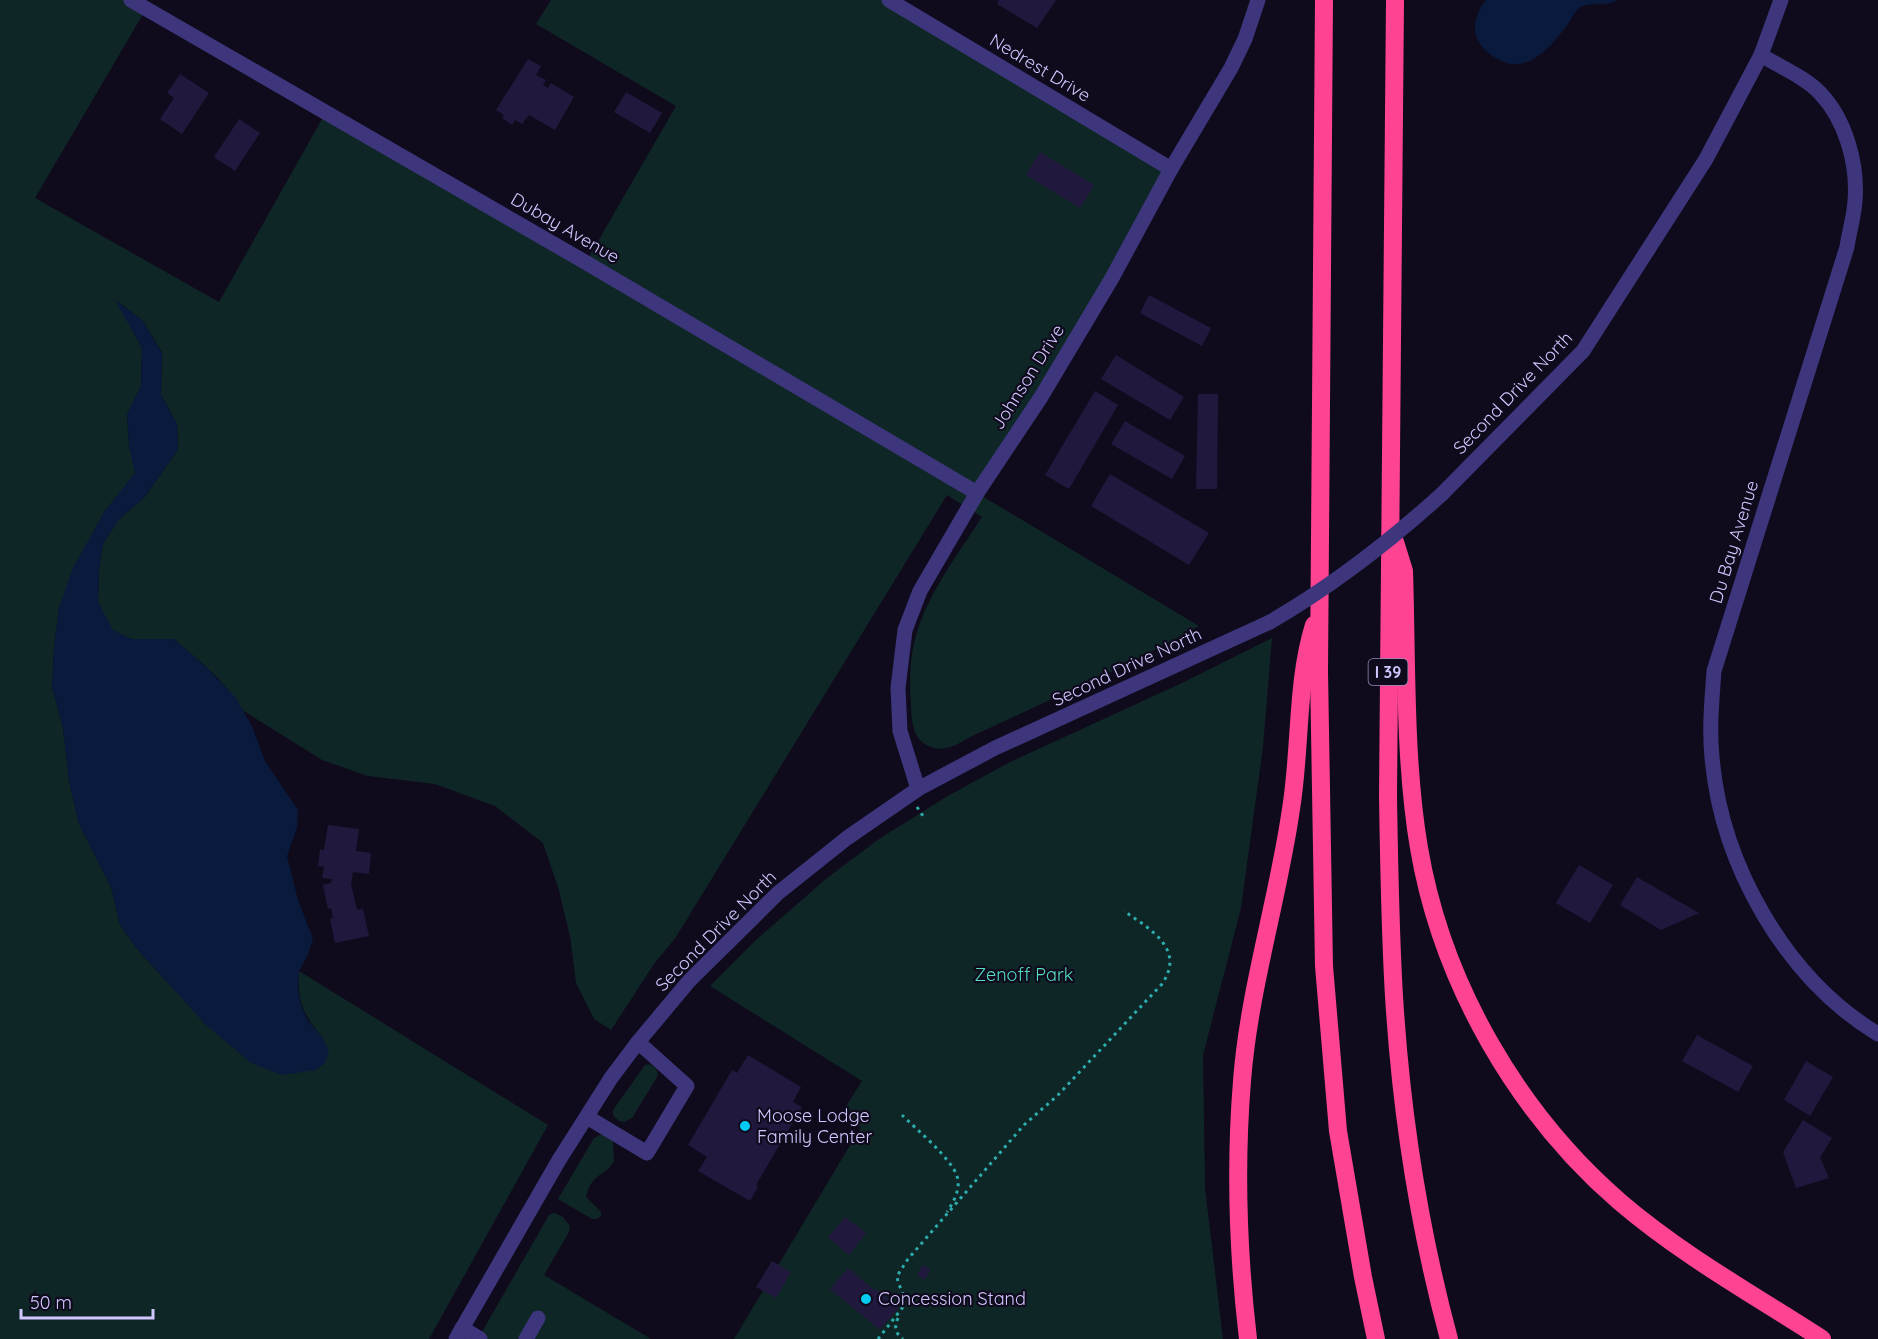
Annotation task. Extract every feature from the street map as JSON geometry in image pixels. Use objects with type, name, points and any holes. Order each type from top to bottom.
[{"type":"highway","points":[[1324,0],[1319,672],[1325,977],[1338,1131],[1376,1339]]},
{"type":"highway","name":"I 39","points":[[1395,0],[1388,795],[1394,996],[1413,1167],[1449,1339]]},
{"type":"highway","points":[[1390,527],[1404,571],[1411,779],[1419,849],[1442,939],[1480,1024],[1516,1084],[1547,1126],[1577,1160],[1612,1194],[1678,1246],[1822,1339]]},
{"type":"highway","points":[[1248,1339],[1239,1218],[1242,1080],[1266,933],[1292,807],[1306,650],[1320,603]]},
{"type":"street","name":"Dubay Avenue","points":[[131,0],[585,262],[977,493]]},
{"type":"street","name":"Nedrest Drive","points":[[889,0],[1171,169]]},
{"type":"street","name":"Johnson Drive","points":[[918,789],[900,731],[898,688],[905,630],[920,591],[977,493],[1041,397],[1112,278],[1171,169],[1232,68],[1245,39],[1257,0]]},
{"type":"street","name":"Second Drive North","points":[[459,1334],[559,1160],[638,1042],[689,981],[778,893],[847,838],[918,789],[995,748],[1270,622],[1305,601],[1334,581],[1442,494],[1583,351],[1706,159],[1761,56],[1781,0]]},
{"type":"street","name":"Du Bay Avenue","points":[[1761,56],[1820,93],[1833,110],[1844,132],[1851,155],[1855,178],[1855,202],[1846,247],[1714,671],[1710,718],[1712,758],[1718,798],[1730,844],[1760,910],[1782,943],[1813,980],[1842,1008],[1878,1034]]},
{"type":"street","points":[[587,1117],[647,1153],[687,1086],[638,1042]]},
{"type":"street","points":[[526,1339],[538,1318]]},
{"type":"street","points":[[459,1334],[480,1339]]},
{"type":"path","points":[[903,1339],[897,1335],[895,1329],[904,1300],[897,1276],[908,1259],[1024,1125],[1058,1095],[1169,975],[1170,953],[1161,940],[1124,912]]},
{"type":"path","points":[[902,1115],[950,1163],[957,1176],[956,1198],[941,1221]]},
{"type":"path","points":[[878,1339],[900,1312]]},
{"type":"green space","points":[[0,0],[131,0],[146,9],[35,198],[219,302],[326,112],[586,262],[676,106],[536,24],[551,0],[890,0],[1171,169],[977,493],[1199,626],[1132,662],[957,745],[939,749],[928,746],[916,734],[912,718],[910,675],[915,638],[938,585],[982,517],[947,495],[676,937],[654,964],[611,1030],[594,1019],[576,983],[570,936],[558,887],[543,843],[495,806],[435,784],[368,776],[322,760],[242,710],[220,680],[174,639],[131,639],[112,630],[98,602],[103,544],[119,519],[145,497],[178,449],[177,424],[161,395],[162,352],[142,320],[117,301],[142,348],[141,386],[127,415],[129,446],[136,473],[104,512],[59,608],[54,647],[52,687],[63,728],[69,781],[79,824],[111,887],[120,925],[137,949],[171,986],[323,1038],[306,1015],[300,999],[299,971],[548,1125],[429,1339],[0,1339]]},
{"type":"green space","name":"Zenoff Park","points":[[1272,638],[1263,747],[1241,908],[1203,1055],[1205,1188],[1223,1339],[734,1339],[861,1127],[841,1114],[862,1081],[710,986],[756,940],[827,878],[879,839],[946,797],[1010,762],[1182,683]]},
{"type":"green space","points":[[645,1065],[653,1066],[658,1074],[657,1077],[632,1118],[624,1122],[619,1121],[613,1115],[613,1110]]},
{"type":"green space","points":[[602,1134],[613,1141],[614,1161],[607,1170],[595,1178],[589,1189],[586,1197],[601,1212],[601,1216],[592,1219],[558,1199],[594,1138]]},
{"type":"green space","points":[[554,1213],[563,1217],[570,1226],[569,1232],[544,1275],[651,1339],[478,1339],[549,1215]]},
{"type":"water","points":[[1486,0],[1618,0],[1608,4],[1583,6],[1578,9],[1564,30],[1540,55],[1525,63],[1515,64],[1496,58],[1477,39],[1475,24]]},
{"type":"water","points":[[115,300],[142,320],[162,353],[161,395],[177,424],[178,449],[145,497],[119,519],[103,544],[98,602],[113,630],[131,639],[174,639],[235,697],[252,726],[265,761],[298,810],[297,828],[287,856],[298,900],[313,939],[299,971],[298,990],[308,1021],[323,1038],[329,1051],[325,1063],[316,1070],[282,1075],[251,1063],[205,1024],[137,949],[120,925],[111,887],[79,824],[69,781],[63,728],[52,687],[54,647],[59,608],[73,568],[104,512],[135,473],[129,446],[127,414],[141,386],[142,348]]},
{"type":"building","points":[[999,0],[1056,0],[1037,28],[997,4]]},
{"type":"building","points":[[528,59],[541,66],[536,75],[546,80],[543,85],[548,88],[551,83],[574,97],[555,130],[529,115],[522,124],[515,120],[512,125],[502,118],[504,115],[496,110]]},
{"type":"building","points":[[180,74],[209,93],[182,134],[160,119],[174,98],[167,93]]},
{"type":"building","points":[[626,92],[662,113],[650,133],[614,112]]},
{"type":"building","points":[[239,119],[260,133],[235,171],[214,157]]},
{"type":"building","points":[[1040,152],[1094,185],[1080,208],[1026,175]]},
{"type":"building","points":[[1149,295],[1211,328],[1202,346],[1140,313]]},
{"type":"building","points":[[1116,355],[1184,397],[1170,420],[1101,379]]},
{"type":"building","points":[[1095,391],[1118,405],[1069,489],[1045,475]]},
{"type":"building","points":[[1198,394],[1218,394],[1217,489],[1196,489]]},
{"type":"building","points":[[1125,421],[1185,456],[1172,479],[1111,444]]},
{"type":"building","points":[[1110,474],[1209,533],[1189,565],[1091,506]]},
{"type":"building","points":[[328,825],[359,829],[356,851],[371,853],[369,874],[353,872],[351,884],[357,910],[363,909],[369,936],[335,943],[330,919],[333,918],[331,908],[328,909],[323,885],[331,883],[332,879],[322,878],[324,867],[318,866],[320,849],[324,850]]},
{"type":"building","points":[[1579,865],[1613,885],[1590,923],[1556,903]]},
{"type":"building","points":[[1637,877],[1699,913],[1661,930],[1620,905]]},
{"type":"building","points":[[1697,1035],[1753,1066],[1738,1092],[1682,1061]]},
{"type":"building","name":"Moose Lodge Family Center","points":[[748,1055],[801,1087],[793,1102],[802,1107],[756,1185],[758,1187],[750,1201],[698,1171],[707,1157],[688,1145],[732,1070],[737,1073]]},
{"type":"building","points":[[1806,1061],[1833,1077],[1810,1116],[1784,1100]]},
{"type":"building","points":[[1803,1120],[1832,1138],[1820,1157],[1829,1178],[1796,1188],[1783,1152]]},
{"type":"building","points":[[845,1217],[866,1233],[849,1255],[828,1237]]},
{"type":"building","points":[[772,1261],[791,1272],[776,1298],[756,1287]]},
{"type":"building","points":[[923,1265],[931,1270],[924,1280],[917,1275]]},
{"type":"building","name":"Concession Stand","points":[[848,1268],[875,1291],[876,1289],[899,1307],[880,1330],[830,1289]]},
{"type":"place","name":"Moose Lodge Family Center","points":[[745,1126]]},
{"type":"place","name":"Concession Stand","points":[[866,1299]]}]
